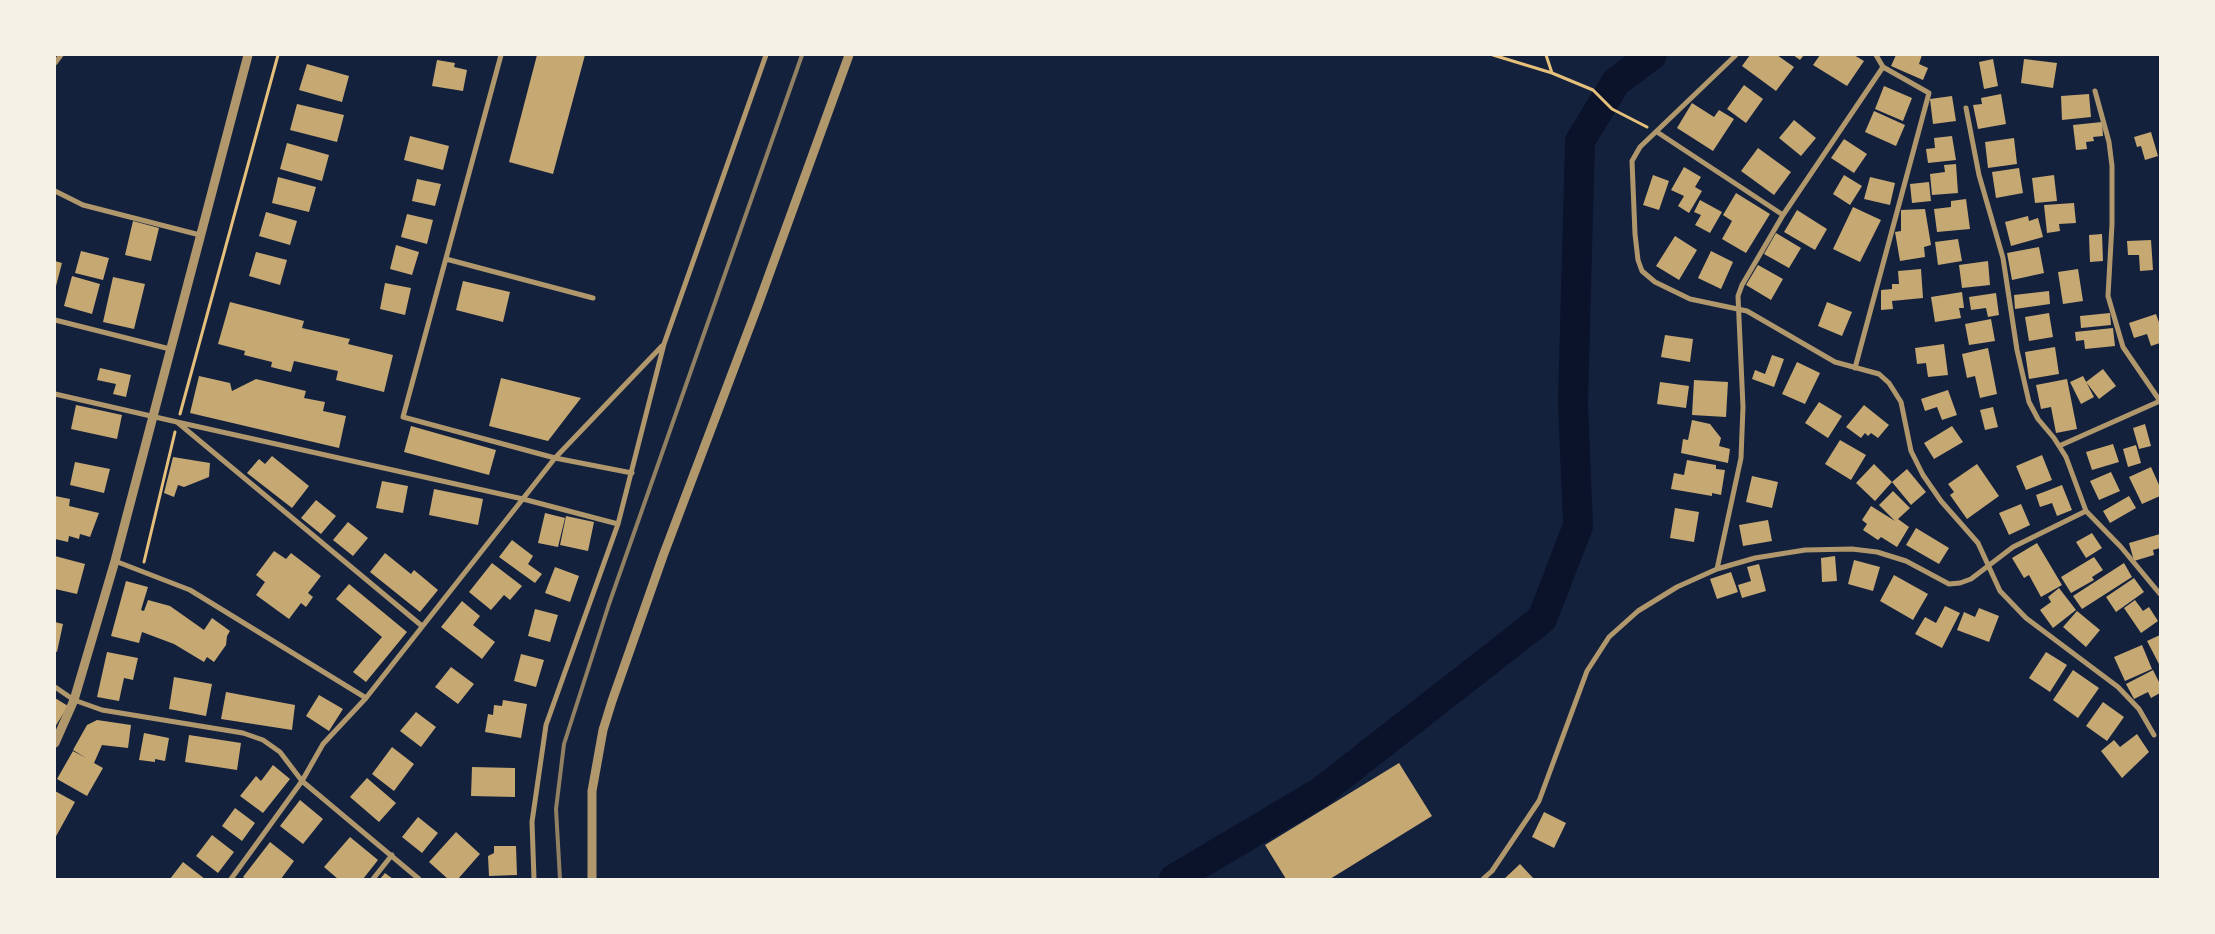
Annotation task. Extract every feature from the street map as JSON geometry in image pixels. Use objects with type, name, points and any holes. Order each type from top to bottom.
[{"type":"street","points":[[55,63],[61,55]]},
{"type":"street","points":[[55,743],[74,700],[115,561],[248,55]]},
{"type":"street","points":[[501,55],[403,417],[555,458],[632,473]]},
{"type":"street","points":[[534,879],[532,822],[546,725],[618,524],[664,344],[766,55]]},
{"type":"street","points":[[592,879],[592,791],[596,761],[612,701],[663,556],[758,305],[849,55]]},
{"type":"street","points":[[1736,55],[1640,147],[1632,161],[1638,260],[1642,271],[1655,282],[1690,299],[1737,309],[1756,316],[1835,362],[1879,374],[1889,383],[1901,402],[1911,451],[1923,475],[1941,501],[1978,543],[2000,591],[2026,618],[2118,687],[2139,709],[2154,735]]},
{"type":"street","points":[[1855,368],[1930,93],[1883,67],[1876,55]]},
{"type":"street","points":[[1717,569],[1741,458],[1743,407],[1737,309],[1742,286],[1783,215],[1883,67]]},
{"type":"street","points":[[2059,446],[2160,401],[2123,347],[2108,296],[2112,224],[2112,166],[2108,142],[2094,91]]},
{"type":"street","points":[[1966,108],[1981,183],[2003,258],[2017,350],[2029,402],[2038,419],[2066,457],[2086,511],[2121,547],[2160,594]]},
{"type":"street","points":[[1657,132],[1783,215]]},
{"type":"street","points":[[55,191],[83,205],[200,235]]},
{"type":"street","points":[[446,259],[593,298]]},
{"type":"street","points":[[55,320],[170,349]]},
{"type":"street","points":[[231,879],[302,781],[323,744],[366,698],[555,458],[664,344]]},
{"type":"street","points":[[55,394],[523,498],[618,524]]},
{"type":"street","points":[[177,422],[422,626]]},
{"type":"street","points":[[1483,879],[1492,871],[1539,801],[1587,671],[1609,637],[1638,611],[1677,587],[1717,569],[1755,558],[1805,550],[1852,549],[1877,552],[1906,561],[1949,584],[1971,579],[2013,547],[2086,511]]},
{"type":"street","points":[[115,561],[190,590],[366,698]]},
{"type":"street","points":[[55,687],[74,700],[102,710],[243,733],[262,740],[280,752],[302,781],[419,879]]},
{"type":"street","points":[[373,879],[392,855]]},
{"type":"path","points":[[142,571],[177,422],[278,55]]},
{"type":"path","points":[[1493,55],[1552,74],[1593,90],[1612,109],[1657,132]]},
{"type":"path","points":[[1546,55],[1552,74]]},
{"type":"building","points":[[537,55],[585,55],[553,174],[509,162]]},
{"type":"building","points":[[1750,55],[1777,55],[1794,67],[1776,91],[1742,66]]},
{"type":"building","points":[[1793,55],[1804,55],[1800,60]]},
{"type":"building","points":[[1820,55],[1854,55],[1864,61],[1847,86],[1813,65]]},
{"type":"building","points":[[1896,55],[1922,55],[1919,64],[1928,68],[1923,80],[1891,66]]},
{"type":"building","points":[[1993,59],[1998,86],[1984,89],[1979,62]]},
{"type":"building","points":[[2024,59],[2057,63],[2053,88],[2021,83]]},
{"type":"building","points":[[437,60],[455,63],[454,67],[467,70],[463,91],[432,86]]},
{"type":"building","points":[[307,64],[349,76],[342,102],[299,90]]},
{"type":"building","points":[[1744,85],[1763,99],[1746,123],[1727,109]]},
{"type":"building","points":[[1884,86],[1912,98],[1903,121],[1875,109]]},
{"type":"building","points":[[2001,94],[2006,124],[1978,129],[1973,105],[1982,104],[1981,98]]},
{"type":"building","points":[[2089,94],[2091,117],[2062,120],[2061,96]]},
{"type":"building","points":[[1952,96],[1956,121],[1933,124],[1930,99]]},
{"type":"building","points":[[1692,103],[1714,117],[1719,110],[1734,119],[1713,151],[1677,128]]},
{"type":"building","points":[[297,104],[344,115],[337,142],[290,130]]},
{"type":"building","points":[[1874,111],[1905,125],[1896,146],[1865,132]]},
{"type":"building","points":[[1794,120],[1816,138],[1801,156],[1779,138]]},
{"type":"building","points":[[2102,122],[2103,136],[2093,137],[2094,141],[2086,142],[2087,149],[2076,150],[2073,125]]},
{"type":"building","points":[[2151,132],[2158,156],[2145,160],[2141,146],[2137,147],[2134,137]]},
{"type":"building","points":[[410,136],[449,146],[443,170],[404,160]]},
{"type":"building","points":[[1952,136],[1956,160],[1928,163],[1926,149],[1935,148],[1934,138]]},
{"type":"building","points":[[2014,138],[2017,164],[1988,168],[1985,142]]},
{"type":"building","points":[[1844,139],[1867,154],[1854,173],[1831,158]]},
{"type":"building","points":[[287,143],[329,155],[322,181],[280,169]]},
{"type":"building","points":[[1758,148],[1791,172],[1774,195],[1741,171]]},
{"type":"building","points":[[1956,164],[1958,193],[1932,195],[1930,174],[1945,172],[1944,165]]},
{"type":"building","points":[[1684,167],[1701,177],[1695,187],[1702,191],[1689,213],[1678,206],[1684,196],[1671,190]]},
{"type":"building","points":[[2019,168],[2023,193],[1996,198],[1992,172]]},
{"type":"building","points":[[1653,175],[1669,181],[1659,210],[1643,205]]},
{"type":"building","points":[[1844,175],[1862,186],[1850,205],[1833,194]]},
{"type":"building","points":[[2054,175],[2057,201],[2035,203],[2032,178]]},
{"type":"building","points":[[278,177],[316,187],[309,212],[272,203]]},
{"type":"building","points":[[1870,177],[1895,183],[1890,205],[1864,199]]},
{"type":"building","points":[[417,179],[441,184],[435,206],[412,201]]},
{"type":"building","points":[[1929,182],[1931,201],[1912,203],[1910,184]]},
{"type":"building","points":[[1736,193],[1770,214],[1746,253],[1722,239],[1732,221],[1723,215]]},
{"type":"building","points":[[1966,199],[1970,229],[1937,232],[1934,209],[1951,207],[1951,201]]},
{"type":"building","points":[[1700,200],[1722,212],[1710,233],[1695,225],[1701,215],[1694,212]]},
{"type":"building","points":[[2074,203],[2076,223],[2059,224],[2060,231],[2047,233],[2044,205]]},
{"type":"building","points":[[1853,207],[1881,220],[1860,262],[1833,249]]},
{"type":"building","points":[[1925,209],[1931,245],[1924,247],[1925,257],[1900,261],[1895,232],[1901,231],[1901,210]]},
{"type":"building","points":[[1797,210],[1827,229],[1815,250],[1784,232]]},
{"type":"building","points":[[266,212],[297,221],[290,245],[259,236]]},
{"type":"building","points":[[407,214],[433,220],[427,244],[401,237]]},
{"type":"building","points":[[2028,216],[2029,221],[2038,218],[2043,237],[2011,246],[2005,222]]},
{"type":"building","points":[[133,221],[159,228],[151,261],[125,255]]},
{"type":"building","points":[[1776,233],[1801,248],[1789,268],[1764,254]]},
{"type":"building","points":[[2102,234],[2103,261],[2090,262],[2089,235]]},
{"type":"building","points":[[1675,236],[1697,250],[1679,280],[1656,266]]},
{"type":"building","points":[[1958,239],[1962,261],[1938,265],[1935,242]]},
{"type":"building","points":[[2151,240],[2153,270],[2140,271],[2139,255],[2128,255],[2127,241]]},
{"type":"building","points":[[396,245],[419,252],[412,275],[390,269]]},
{"type":"building","points":[[2039,247],[2044,273],[2012,280],[2007,253]]},
{"type":"building","points":[[81,251],[109,258],[103,280],[75,273]]},
{"type":"building","points":[[1711,251],[1733,262],[1721,289],[1698,278]]},
{"type":"building","points":[[256,252],[287,260],[280,285],[249,276]]},
{"type":"building","points":[[55,261],[62,263],[56,286],[55,286]]},
{"type":"building","points":[[1988,261],[1990,285],[1962,288],[1959,265]]},
{"type":"building","points":[[1758,265],[1783,279],[1771,300],[1746,285]]},
{"type":"building","points":[[1921,269],[1923,298],[1892,301],[1893,309],[1881,310],[1881,290],[1892,289],[1892,284],[1899,284],[1898,271]]},
{"type":"building","points":[[2078,269],[2083,301],[2063,304],[2058,272]]},
{"type":"building","points":[[72,276],[100,284],[92,314],[64,306]]},
{"type":"building","points":[[113,277],[145,284],[134,329],[103,322]]},
{"type":"building","points":[[463,281],[510,292],[503,322],[456,310]]},
{"type":"building","points":[[385,283],[411,288],[405,315],[380,309]]},
{"type":"building","points":[[2049,291],[2050,304],[2015,309],[2014,295]]},
{"type":"building","points":[[1962,292],[1964,308],[1959,308],[1961,318],[1935,322],[1931,297]]},
{"type":"building","points":[[1996,293],[1999,315],[1988,317],[1986,308],[1971,310],[1969,297]]},
{"type":"building","points":[[230,302],[304,321],[302,328],[350,339],[348,344],[393,355],[384,392],[336,380],[338,371],[294,361],[291,372],[271,367],[272,362],[244,355],[245,351],[218,344]]},
{"type":"building","points":[[1827,302],[1852,312],[1842,336],[1818,326]]},
{"type":"building","points":[[2049,313],[2053,337],[2029,341],[2025,317]]},
{"type":"building","points":[[2110,313],[2111,325],[2081,328],[2080,316]]},
{"type":"building","points":[[2156,314],[2160,325],[2160,343],[2151,346],[2147,334],[2134,338],[2129,323]]},
{"type":"building","points":[[1991,319],[1995,341],[1969,345],[1965,324]]},
{"type":"building","points":[[2113,328],[2115,346],[2085,349],[2084,340],[2076,341],[2075,332]]},
{"type":"building","points":[[1665,335],[1693,339],[1690,362],[1661,357]]},
{"type":"building","points":[[1944,344],[1948,375],[1928,377],[1926,363],[1917,364],[1915,348]]},
{"type":"building","points":[[2055,347],[2059,374],[2029,379],[2025,352]]},
{"type":"building","points":[[1988,348],[1997,394],[1980,398],[1975,376],[1967,378],[1962,354]]},
{"type":"building","points":[[1772,355],[1784,359],[1774,387],[1752,379],[1755,370],[1765,374]]},
{"type":"building","points":[[1797,362],[1820,373],[1805,404],[1782,394]]},
{"type":"building","points":[[100,368],[131,375],[126,397],[113,394],[116,384],[97,380]]},
{"type":"building","points":[[2103,369],[2116,386],[2099,399],[2086,382]]},
{"type":"building","points":[[199,376],[230,383],[232,391],[256,379],[306,391],[304,398],[325,402],[323,411],[346,416],[339,448],[190,413]]},
{"type":"building","points":[[2083,376],[2094,397],[2081,404],[2070,382]]},
{"type":"building","points":[[501,378],[581,398],[548,441],[489,426]]},
{"type":"building","points":[[2067,379],[2077,429],[2056,433],[2051,407],[2041,409],[2036,385]]},
{"type":"building","points":[[1694,380],[1728,382],[1726,417],[1692,415]]},
{"type":"building","points":[[1660,382],[1689,386],[1686,408],[1657,404]]},
{"type":"building","points":[[1948,390],[1957,415],[1942,420],[1937,407],[1925,411],[1921,399]]},
{"type":"building","points":[[1819,402],[1842,416],[1828,438],[1805,423]]},
{"type":"building","points":[[76,405],[122,415],[117,439],[71,429]]},
{"type":"building","points":[[1864,405],[1889,425],[1878,438],[1871,433],[1868,436],[1865,433],[1861,438],[1846,427]]},
{"type":"building","points":[[1993,407],[1998,427],[1985,430],[1980,410]]},
{"type":"building","points":[[1692,420],[1710,424],[1721,438],[1719,446],[1730,449],[1728,463],[1681,453],[1683,439],[1688,440]]},
{"type":"building","points":[[2145,424],[2151,446],[2139,449],[2133,428]]},
{"type":"building","points":[[411,426],[496,450],[489,475],[404,452]]},
{"type":"building","points":[[1952,426],[1963,442],[1934,459],[1924,443]]},
{"type":"building","points":[[1840,440],[1866,455],[1851,480],[1825,464]]},
{"type":"building","points":[[2113,444],[2119,462],[2092,470],[2086,452]]},
{"type":"building","points":[[2136,445],[2141,463],[2128,467],[2123,449]]},
{"type":"building","points":[[2042,455],[2052,480],[2026,490],[2016,466]]},
{"type":"building","points":[[272,456],[309,486],[292,508],[247,473],[259,459],[265,464]]},
{"type":"building","points":[[173,457],[210,463],[209,477],[184,487],[178,485],[174,497],[164,493]]},
{"type":"building","points":[[1687,460],[1716,465],[1716,469],[1725,470],[1721,495],[1712,493],[1712,496],[1671,489],[1674,473],[1684,475]]},
{"type":"building","points":[[75,462],[110,469],[104,493],[70,485]]},
{"type":"building","points":[[1874,464],[1892,482],[1875,501],[1856,483]]},
{"type":"building","points":[[1977,464],[1999,496],[1967,519],[1950,495],[1954,492],[1948,484]]},
{"type":"building","points":[[2151,467],[2160,487],[2160,496],[2142,504],[2129,477]]},
{"type":"building","points":[[1907,469],[1926,492],[1911,505],[1892,482]]},
{"type":"building","points":[[2111,472],[2120,491],[2099,500],[2090,481]]},
{"type":"building","points":[[1752,476],[1778,482],[1772,508],[1746,502]]},
{"type":"building","points":[[382,481],[408,486],[403,513],[376,508]]},
{"type":"building","points":[[2062,485],[2072,510],[2057,516],[2052,503],[2040,507],[2036,495]]},
{"type":"building","points":[[434,489],[483,499],[478,525],[429,515]]},
{"type":"building","points":[[1893,491],[1910,508],[1898,519],[1909,527],[1897,547],[1881,537],[1878,540],[1863,530],[1867,524],[1862,520],[1871,506],[1895,521],[1879,505]]},
{"type":"building","points":[[55,496],[70,499],[69,506],[99,513],[90,537],[80,534],[79,539],[69,536],[68,542],[55,539]]},
{"type":"building","points":[[2129,496],[2136,508],[2110,523],[2103,511]]},
{"type":"building","points":[[316,500],[336,516],[321,534],[301,518]]},
{"type":"building","points":[[2021,504],[2030,525],[2009,535],[1999,513]]},
{"type":"building","points":[[1675,508],[1699,512],[1694,542],[1670,538]]},
{"type":"building","points":[[545,513],[565,518],[558,547],[538,543]]},
{"type":"building","points":[[566,516],[594,522],[588,551],[560,545]]},
{"type":"building","points":[[1768,520],[1772,541],[1743,546],[1739,525]]},
{"type":"building","points":[[348,522],[368,538],[353,556],[333,540]]},
{"type":"building","points":[[1916,528],[1949,548],[1939,564],[1906,545]]},
{"type":"building","points":[[2092,533],[2102,548],[2086,558],[2076,542]]},
{"type":"building","points":[[2160,534],[2160,548],[2153,550],[2154,555],[2134,561],[2129,543]]},
{"type":"building","points":[[512,540],[533,556],[528,564],[542,574],[535,583],[499,557]]},
{"type":"building","points":[[2037,543],[2062,585],[2041,597],[2029,575],[2024,578],[2012,558]]},
{"type":"building","points":[[274,551],[286,559],[291,553],[321,576],[308,593],[313,597],[306,607],[301,603],[289,619],[256,595],[265,582],[256,575]]},
{"type":"building","points":[[385,553],[411,574],[414,570],[438,590],[420,612],[370,572]]},
{"type":"building","points":[[55,556],[85,564],[77,594],[55,589]]},
{"type":"building","points":[[1835,556],[1837,581],[1822,582],[1821,558]]},
{"type":"building","points":[[2094,557],[2103,570],[2092,577],[2094,580],[2071,593],[2061,577]]},
{"type":"building","points":[[1854,560],[1880,567],[1873,591],[1848,584]]},
{"type":"building","points":[[492,563],[522,586],[510,600],[504,595],[491,610],[469,592]]},
{"type":"building","points":[[2124,563],[2132,577],[2082,609],[2073,596]]},
{"type":"building","points":[[1759,564],[1766,591],[1742,598],[1738,585],[1751,581],[1747,567]]},
{"type":"building","points":[[555,567],[579,576],[570,602],[545,593]]},
{"type":"building","points":[[1731,572],[1738,592],[1717,599],[1710,579]]},
{"type":"building","points":[[1894,575],[1928,594],[1913,620],[1880,601]]},
{"type":"building","points":[[2134,578],[2144,592],[2116,612],[2106,597]]},
{"type":"building","points":[[126,581],[148,587],[141,610],[144,611],[148,600],[170,606],[204,630],[212,618],[230,631],[227,636],[226,645],[214,662],[207,657],[204,662],[174,644],[142,632],[139,643],[111,636]]},
{"type":"building","points":[[349,584],[407,632],[366,682],[353,672],[382,637],[336,599]]},
{"type":"building","points":[[2059,588],[2076,610],[2053,628],[2040,610],[2051,602],[2048,597]]},
{"type":"building","points":[[2135,600],[2143,611],[2149,607],[2158,621],[2141,633],[2124,608]]},
{"type":"building","points":[[462,601],[480,616],[473,625],[495,642],[482,659],[441,627]]},
{"type":"building","points":[[1945,606],[1960,613],[1942,648],[1915,634],[1925,617],[1936,623]]},
{"type":"building","points":[[1979,608],[1999,616],[1989,642],[1957,630],[1964,612],[1975,617]]},
{"type":"building","points":[[535,609],[558,615],[550,642],[528,636]]},
{"type":"building","points":[[2077,611],[2100,630],[2086,647],[2063,627]]},
{"type":"building","points":[[55,622],[63,624],[57,652],[55,651]]},
{"type":"building","points":[[2160,635],[2160,666],[2147,641]]},
{"type":"building","points":[[2142,645],[2152,669],[2125,681],[2114,657]]},
{"type":"building","points":[[107,652],[138,658],[133,680],[124,678],[119,701],[97,697]]},
{"type":"building","points":[[2046,652],[2067,665],[2050,692],[2029,678]]},
{"type":"building","points":[[521,654],[544,660],[536,687],[514,681]]},
{"type":"building","points":[[451,667],[474,684],[458,704],[435,687]]},
{"type":"building","points":[[2073,670],[2099,688],[2078,718],[2053,700]]},
{"type":"building","points":[[2153,670],[2160,684],[2160,693],[2151,698],[2148,692],[2134,699],[2126,684]]},
{"type":"building","points":[[174,677],[212,684],[206,716],[169,709]]},
{"type":"building","points":[[226,692],[295,705],[292,730],[221,719]]},
{"type":"building","points":[[319,695],[343,709],[329,731],[306,716]]},
{"type":"building","points":[[55,698],[68,706],[55,727]]},
{"type":"building","points":[[503,700],[527,704],[521,738],[485,732],[488,714],[493,715],[494,705],[502,706]]},
{"type":"building","points":[[2103,702],[2124,717],[2107,741],[2086,726]]},
{"type":"building","points":[[416,712],[436,727],[421,747],[400,731]]},
{"type":"building","points":[[97,720],[131,725],[128,748],[102,745],[94,763],[103,768],[87,796],[57,779],[73,751],[86,758],[73,750],[87,725]]},
{"type":"building","points":[[144,733],[169,738],[165,761],[155,759],[155,762],[139,760]]},
{"type":"building","points":[[2137,734],[2149,752],[2122,778],[2101,751],[2114,740],[2120,747]]},
{"type":"building","points":[[189,735],[241,743],[237,770],[185,762]]},
{"type":"building","points":[[392,747],[414,764],[394,791],[372,774]]},
{"type":"building","points":[[1399,763],[1432,816],[1330,879],[1286,879],[1265,845]]},
{"type":"building","points":[[273,765],[290,779],[263,813],[240,796],[256,776],[261,781]]},
{"type":"building","points":[[472,767],[515,768],[515,797],[471,796]]},
{"type":"building","points":[[367,778],[396,803],[379,822],[350,797]]},
{"type":"building","points":[[55,791],[75,802],[55,838]]},
{"type":"building","points":[[300,800],[323,819],[303,844],[280,826]]},
{"type":"building","points":[[235,808],[255,823],[242,841],[222,826]]},
{"type":"building","points":[[1544,812],[1566,823],[1554,848],[1532,837]]},
{"type":"building","points":[[418,817],[438,833],[422,853],[402,837]]},
{"type":"building","points":[[456,832],[480,854],[458,879],[448,879],[429,862]]},
{"type":"building","points":[[212,835],[234,852],[218,873],[196,856]]},
{"type":"building","points":[[350,837],[378,860],[363,879],[338,879],[324,867]]},
{"type":"building","points":[[270,842],[294,861],[281,879],[246,879],[243,877]]},
{"type":"building","points":[[494,846],[516,846],[517,875],[489,876],[488,856],[494,853]]},
{"type":"building","points":[[183,862],[205,879],[170,879]]},
{"type":"building","points":[[1520,864],[1534,879],[1504,879]]},
{"type":"building","points":[[385,873],[393,879],[380,879]]},
{"type":"waterway","points":[[1174,879],[1319,793],[1542,619],[1578,526],[1573,402],[1580,141],[1616,82],[1652,55]]},
{"type":"railway","points":[[560,879],[556,809],[564,744],[609,604],[802,55]]}]
